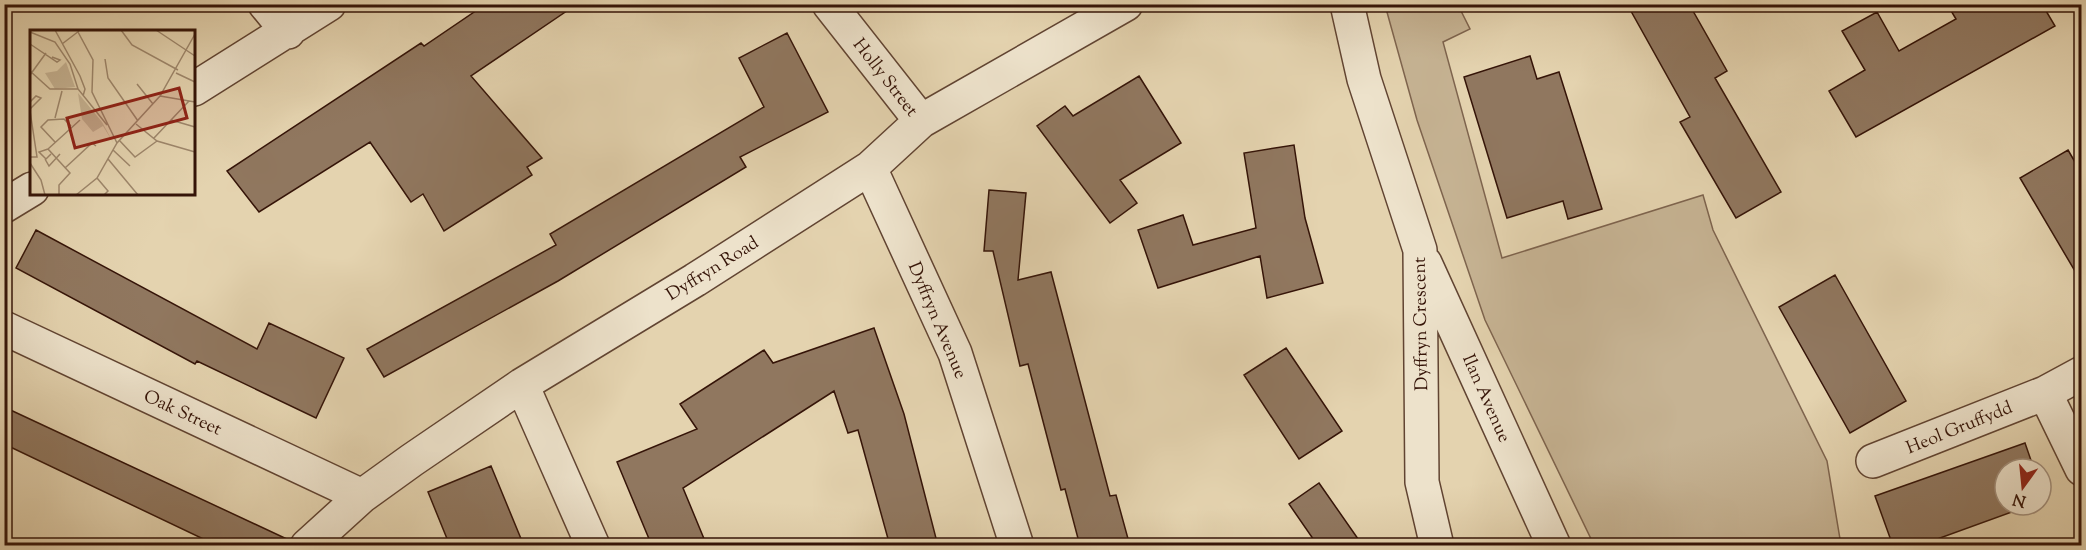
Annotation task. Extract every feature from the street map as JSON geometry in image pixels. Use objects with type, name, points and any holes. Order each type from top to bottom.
[{"type":"street","points":[[265,4],[288,32]]},
{"type":"street","points":[[195,89],[329,4]]},
{"type":"street","name":"Holly Street","points":[[829,4],[921,121]]},
{"type":"street","name":"Dyffryn Road","points":[[307,546],[362,496],[522,385],[695,280],[870,168],[921,121],[1126,4]]},
{"type":"street","name":"Dyffryn Crescent","points":[[1347,4],[1364,79],[1420,250],[1422,482],[1437,546]]},
{"type":"street","name":"Dyffryn Avenue","points":[[870,168],[955,353],[1017,546]]},
{"type":"street","points":[[4,206],[30,190]]},
{"type":"street","name":"Ilan Avenue","points":[[1420,250],[1554,546]]},
{"type":"street","name":"Oak Street","points":[[4,328],[362,496]]},
{"type":"street","name":"Heol Gruffydd","points":[[1873,461],[2045,393],[2082,373]]},
{"type":"street","points":[[522,385],[593,546]]},
{"type":"street","points":[[2045,393],[2082,469]]},
{"type":"shaded area","points":[[1385,5],[1458,5],[1470,29],[1443,42],[1502,258],[1703,195],[1713,230],[1827,461],[1841,545],[1594,545],[1485,320],[1417,120]]},
{"type":"building","points":[[486,4],[577,4],[471,76],[542,158],[527,167],[532,175],[444,231],[423,194],[411,202],[370,142],[259,212],[227,171],[421,43],[424,46]]},
{"type":"building","points":[[1627,4],[1689,4],[1727,71],[1715,78],[1781,192],[1736,218],[1680,122],[1690,117]]},
{"type":"building","points":[[1947,4],[2042,4],[2055,26],[1856,137],[1829,91],[1865,70],[1842,31],[1877,12],[1899,51],[1956,19]]},
{"type":"building","points":[[787,33],[828,112],[740,157],[746,167],[558,281],[384,377],[367,349],[556,245],[550,234],[764,107],[739,58]]},
{"type":"building","points":[[1530,56],[1537,79],[1559,72],[1602,209],[1568,219],[1563,201],[1507,218],[1464,77]]},
{"type":"building","points":[[1139,76],[1181,143],[1120,180],[1137,203],[1110,223],[1037,126],[1065,106],[1073,116]]},
{"type":"building","points":[[1294,145],[1305,218],[1323,283],[1267,298],[1260,256],[1158,288],[1138,230],[1183,215],[1193,245],[1256,228],[1244,153]]},
{"type":"building","points":[[2068,150],[2082,174],[2082,283],[2020,178]]},
{"type":"building","points":[[989,190],[1026,193],[1018,280],[1051,272],[1110,496],[1116,495],[1130,546],[1080,546],[1065,489],[1061,490],[1028,364],[1020,366],[993,251],[984,251]]},
{"type":"building","points":[[36,230],[257,349],[269,323],[344,358],[316,418],[197,361],[195,364],[16,268]]},
{"type":"building","points":[[1835,275],[1906,401],[1850,433],[1779,307]]},
{"type":"building","points":[[874,328],[904,414],[938,546],[890,546],[858,430],[848,433],[834,391],[683,488],[707,546],[652,546],[617,462],[697,429],[680,404],[764,350],[773,363]]},
{"type":"building","points":[[1286,348],[1342,431],[1299,459],[1244,375]]},
{"type":"building","points":[[4,407],[289,540],[289,546],[218,546],[4,444]]},
{"type":"building","points":[[2025,443],[2030,457],[1993,457],[1993,517],[1998,517],[1918,546],[1893,546],[1875,496]]},
{"type":"building","points":[[491,466],[524,546],[450,546],[428,492]]},
{"type":"building","points":[[1319,483],[1363,546],[1318,546],[1289,504]]}]
